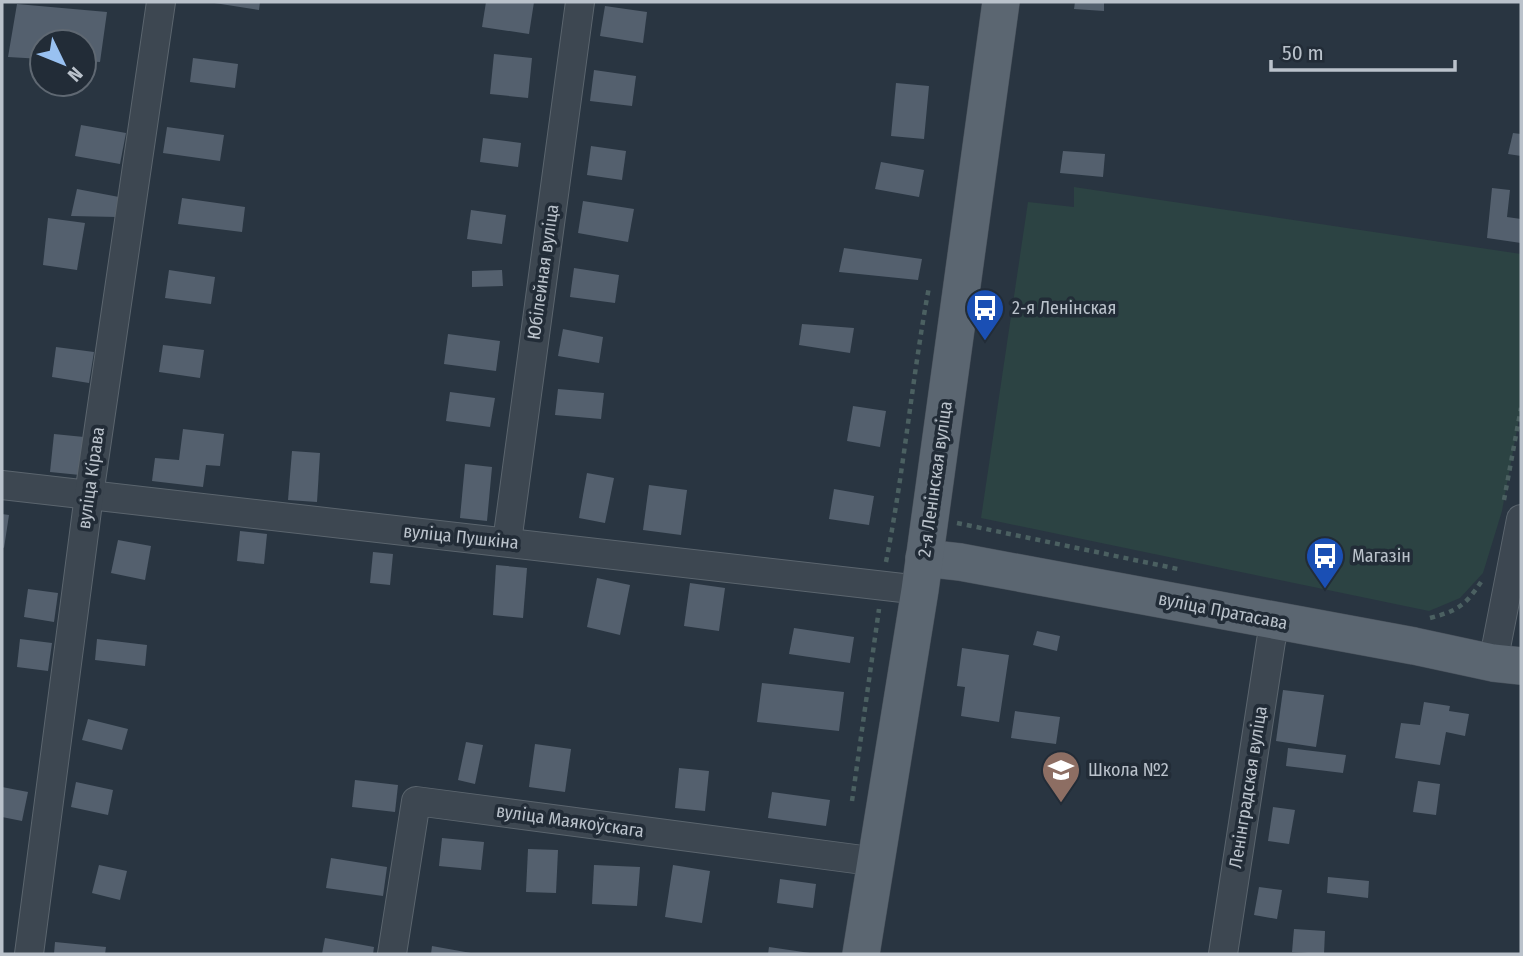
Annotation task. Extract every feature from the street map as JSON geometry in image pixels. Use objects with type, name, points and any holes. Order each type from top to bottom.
[{"type":"main road","name":"2-я Ленінская вуліца","points":[[861,954],[878,862],[922,574],[1001,2]]},
{"type":"main road","name":"вуліца Пратасава","points":[[922,574],[960,562],[1507,664]]},
{"type":"street","name":"вуліца Кірава","points":[[29,954],[89,495],[161,2]]},
{"type":"street","name":"Юбілейная вуліца","points":[[507,542],[580,2]]},
{"type":"street","name":"вуліца Пушкіна","points":[[2,485],[882,586],[922,574]]},
{"type":"street","points":[[1507,664],[1512,515]]},
{"type":"street","name":"Ленінградская вуліца","points":[[1223,954],[1276,621]]},
{"type":"street","name":"вуліца Маякоўскага","points":[[392,954],[416,801],[878,862]]},
{"type":"path","points":[[1512,515],[1521,408]]},
{"type":"path","points":[[957,523],[1187,571]]},
{"type":"path","points":[[1426,620],[1454,612],[1472,595],[1486,574]]},
{"type":"path","points":[[852,805],[882,586]]},
{"type":"green space","points":[[1074,187],[1521,254],[1521,408],[1502,511],[1483,573],[1460,598],[1429,611],[981,518],[1028,202],[1074,207]]},
{"type":"building","points":[[208,2],[260,2],[259,10]]},
{"type":"building","points":[[486,2],[534,2],[529,34],[482,27]]},
{"type":"building","points":[[1075,2],[1104,2],[1104,11],[1074,9]]},
{"type":"building","points":[[17,4],[107,12],[100,62],[98,28],[28,28],[28,58],[8,57]]},
{"type":"building","points":[[605,6],[647,12],[643,43],[600,36]]},
{"type":"building","points":[[494,54],[532,58],[528,98],[490,94]]},
{"type":"building","points":[[193,58],[238,64],[235,88],[190,82]]},
{"type":"building","points":[[594,70],[636,76],[632,106],[590,101]]},
{"type":"building","points":[[896,83],[929,86],[924,139],[891,136]]},
{"type":"building","points":[[81,125],[126,133],[120,164],[75,156]]},
{"type":"building","points":[[167,127],[224,135],[220,161],[163,153]]},
{"type":"building","points":[[1513,133],[1521,134],[1521,156],[1508,154]]},
{"type":"building","points":[[483,138],[521,143],[518,167],[480,162]]},
{"type":"building","points":[[591,146],[626,151],[622,180],[587,175]]},
{"type":"building","points":[[1063,151],[1105,154],[1103,177],[1060,173]]},
{"type":"building","points":[[881,162],[924,170],[919,197],[875,189]]},
{"type":"building","points":[[1492,188],[1510,190],[1507,217],[1521,219],[1521,243],[1487,238]]},
{"type":"building","points":[[77,189],[119,197],[117,217],[71,216]]},
{"type":"building","points":[[182,198],[245,207],[242,232],[178,224]]},
{"type":"building","points":[[583,201],[634,209],[628,242],[578,233]]},
{"type":"building","points":[[471,210],[506,215],[502,244],[467,239]]},
{"type":"building","points":[[48,218],[85,223],[77,270],[43,265]]},
{"type":"building","points":[[844,248],[922,259],[918,280],[839,272]]},
{"type":"building","points":[[574,268],[619,275],[615,303],[570,297]]},
{"type":"building","points":[[169,270],[215,277],[211,304],[165,298]]},
{"type":"building","points":[[502,270],[503,286],[472,287],[472,271]]},
{"type":"building","points":[[802,324],[854,328],[850,353],[799,345]]},
{"type":"building","points":[[563,329],[603,337],[599,363],[558,356]]},
{"type":"building","points":[[448,334],[500,341],[496,371],[444,364]]},
{"type":"building","points":[[163,345],[204,350],[200,378],[159,372]]},
{"type":"building","points":[[56,347],[94,352],[89,383],[52,377]]},
{"type":"building","points":[[558,389],[604,393],[601,419],[555,415]]},
{"type":"building","points":[[450,392],[495,398],[490,427],[446,421]]},
{"type":"building","points":[[853,406],[886,411],[880,447],[847,441]]},
{"type":"building","points":[[183,429],[224,434],[220,466],[206,465],[203,487],[152,481],[155,458],[179,460]]},
{"type":"building","points":[[54,434],[84,437],[80,475],[50,472]]},
{"type":"building","points":[[292,451],[320,453],[317,502],[288,500]]},
{"type":"building","points":[[465,464],[492,467],[487,521],[460,518]]},
{"type":"building","points":[[587,473],[614,478],[605,523],[579,518]]},
{"type":"building","points":[[649,485],[687,490],[681,535],[643,530]]},
{"type":"building","points":[[834,489],[874,496],[869,525],[829,519]]},
{"type":"building","points":[[2,514],[9,515],[4,548],[2,547]]},
{"type":"building","points":[[240,531],[267,534],[264,564],[237,561]]},
{"type":"building","points":[[118,540],[151,546],[145,580],[111,573]]},
{"type":"building","points":[[373,552],[393,554],[390,585],[370,583]]},
{"type":"building","points":[[496,565],[527,568],[523,618],[493,615]]},
{"type":"building","points":[[597,578],[630,585],[620,635],[587,627]]},
{"type":"building","points":[[690,583],[725,588],[719,631],[684,626]]},
{"type":"building","points":[[28,589],[58,593],[54,622],[24,617]]},
{"type":"building","points":[[794,628],[854,637],[850,663],[789,654]]},
{"type":"building","points":[[1037,631],[1060,636],[1057,651],[1033,645]]},
{"type":"building","points":[[20,639],[52,643],[48,671],[17,667]]},
{"type":"building","points":[[97,639],[147,645],[145,666],[95,660]]},
{"type":"building","points":[[962,648],[1009,655],[999,722],[961,716],[965,687],[957,686]]},
{"type":"building","points":[[762,683],[844,692],[839,731],[757,722]]},
{"type":"building","points":[[1283,690],[1324,695],[1316,747],[1276,741]]},
{"type":"building","points":[[1424,702],[1450,706],[1449,711],[1469,714],[1465,736],[1446,732],[1440,765],[1395,758],[1401,723],[1420,725]]},
{"type":"building","points":[[1015,711],[1060,717],[1056,744],[1011,738]]},
{"type":"building","points":[[88,719],[128,729],[122,750],[82,740]]},
{"type":"building","points":[[466,742],[483,745],[475,784],[458,780]]},
{"type":"building","points":[[535,744],[571,749],[565,792],[529,787]]},
{"type":"building","points":[[1288,748],[1346,755],[1343,773],[1286,766]]},
{"type":"building","points":[[679,768],[709,771],[705,811],[675,808]]},
{"type":"building","points":[[355,780],[398,785],[395,812],[352,807]]},
{"type":"building","points":[[1418,781],[1440,784],[1436,815],[1413,812]]},
{"type":"building","points":[[76,782],[113,790],[108,815],[71,807]]},
{"type":"building","points":[[2,787],[28,792],[22,821],[2,817]]},
{"type":"building","points":[[772,792],[830,800],[826,826],[768,818]]},
{"type":"building","points":[[1273,807],[1295,810],[1289,844],[1268,841]]},
{"type":"building","points":[[442,838],[484,842],[481,870],[439,866]]},
{"type":"building","points":[[528,849],[558,850],[556,893],[526,892]]},
{"type":"building","points":[[331,858],[387,867],[383,896],[326,888]]},
{"type":"building","points":[[99,865],[127,871],[120,900],[92,893]]},
{"type":"building","points":[[594,865],[640,867],[637,906],[592,904]]},
{"type":"building","points":[[673,865],[710,871],[702,923],[665,917]]},
{"type":"building","points":[[1328,877],[1369,881],[1368,898],[1327,893]]},
{"type":"building","points":[[780,879],[816,884],[813,908],[777,903]]},
{"type":"building","points":[[1259,887],[1282,890],[1277,919],[1254,915]]},
{"type":"building","points":[[1294,929],[1325,931],[1324,954],[1292,952]]},
{"type":"building","points":[[325,938],[374,947],[373,954],[322,954]]},
{"type":"building","points":[[55,942],[106,947],[105,954],[54,954]]},
{"type":"building","points":[[432,946],[471,953],[471,954],[431,954]]},
{"type":"building","points":[[769,947],[810,953],[768,954]]},
{"type":"place","name":"2-я Ленінская","points":[[985,342]]},
{"type":"place","name":"Магазін","points":[[1325,590]]},
{"type":"place","name":"Школа №2","points":[[1061,804]]}]
